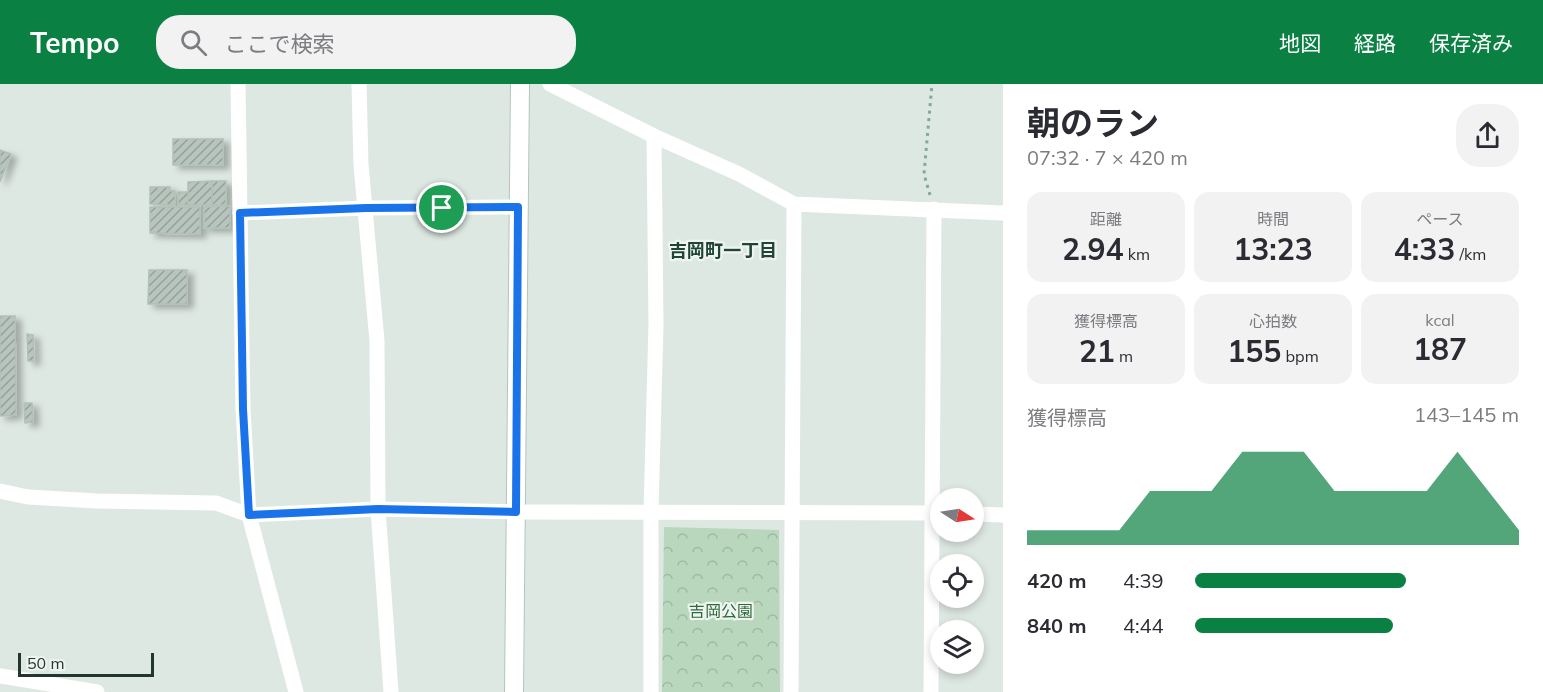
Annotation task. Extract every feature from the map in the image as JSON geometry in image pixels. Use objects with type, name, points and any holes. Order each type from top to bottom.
[{"type":"street","points":[[238,84],[243,409],[249,515],[296,692]]},
{"type":"street","points":[[359,84],[361,165],[377,341],[378,509],[391,692]]},
{"type":"street","points":[[514,692],[520,84]]},
{"type":"street","points":[[550,84],[654,136],[739,174],[794,204],[934,208],[1003,213]]},
{"type":"street","points":[[651,692],[651,512],[656,324],[654,136]]},
{"type":"street","points":[[791,692],[794,204]]},
{"type":"street","points":[[240,213],[366,208],[518,207]]},
{"type":"street","points":[[934,208],[936,488]]},
{"type":"street","points":[[0,491],[28,497],[97,501],[216,503],[249,515],[378,509],[516,512],[930,513]]},
{"type":"street","points":[[984,514],[1003,514]]},
{"type":"street","points":[[931,692],[935,542]]},
{"type":"street","points":[[4,692],[1,674],[97,692]]},
{"type":"path","points":[[924,174],[932,84]]},
{"type":"green space","name":"吉岡公園","points":[[664,527],[779,530],[780,692],[662,692]]},
{"type":"building","points":[[173,139],[223,139],[223,165],[173,165]]},
{"type":"building","points":[[0,150],[11,154],[0,182]]},
{"type":"building","points":[[212,181],[212,205],[188,205],[188,182]]},
{"type":"building","points":[[212,181],[226,181],[226,205],[212,205]]},
{"type":"building","points":[[150,187],[170,187],[170,191],[175,191],[175,205],[150,204]]},
{"type":"building","points":[[178,192],[188,192],[188,205],[178,205]]},
{"type":"building","points":[[230,206],[230,228],[204,228],[204,207]]},
{"type":"building","points":[[150,207],[200,207],[200,234],[150,233]]},
{"type":"building","points":[[149,270],[187,270],[187,304],[148,304]]},
{"type":"building","points":[[0,316],[15,316],[16,415],[0,416]]},
{"type":"building","points":[[27,334],[33,335],[34,361],[28,361]]},
{"type":"building","points":[[24,403],[32,403],[33,422],[25,423]]},
{"type":"district","name":"吉岡町一丁目","points":[[723,251]]},
{"type":"route","points":[[518,207],[516,512],[378,509],[249,515],[243,409],[240,213],[366,208],[442,208],[518,207]]}]
